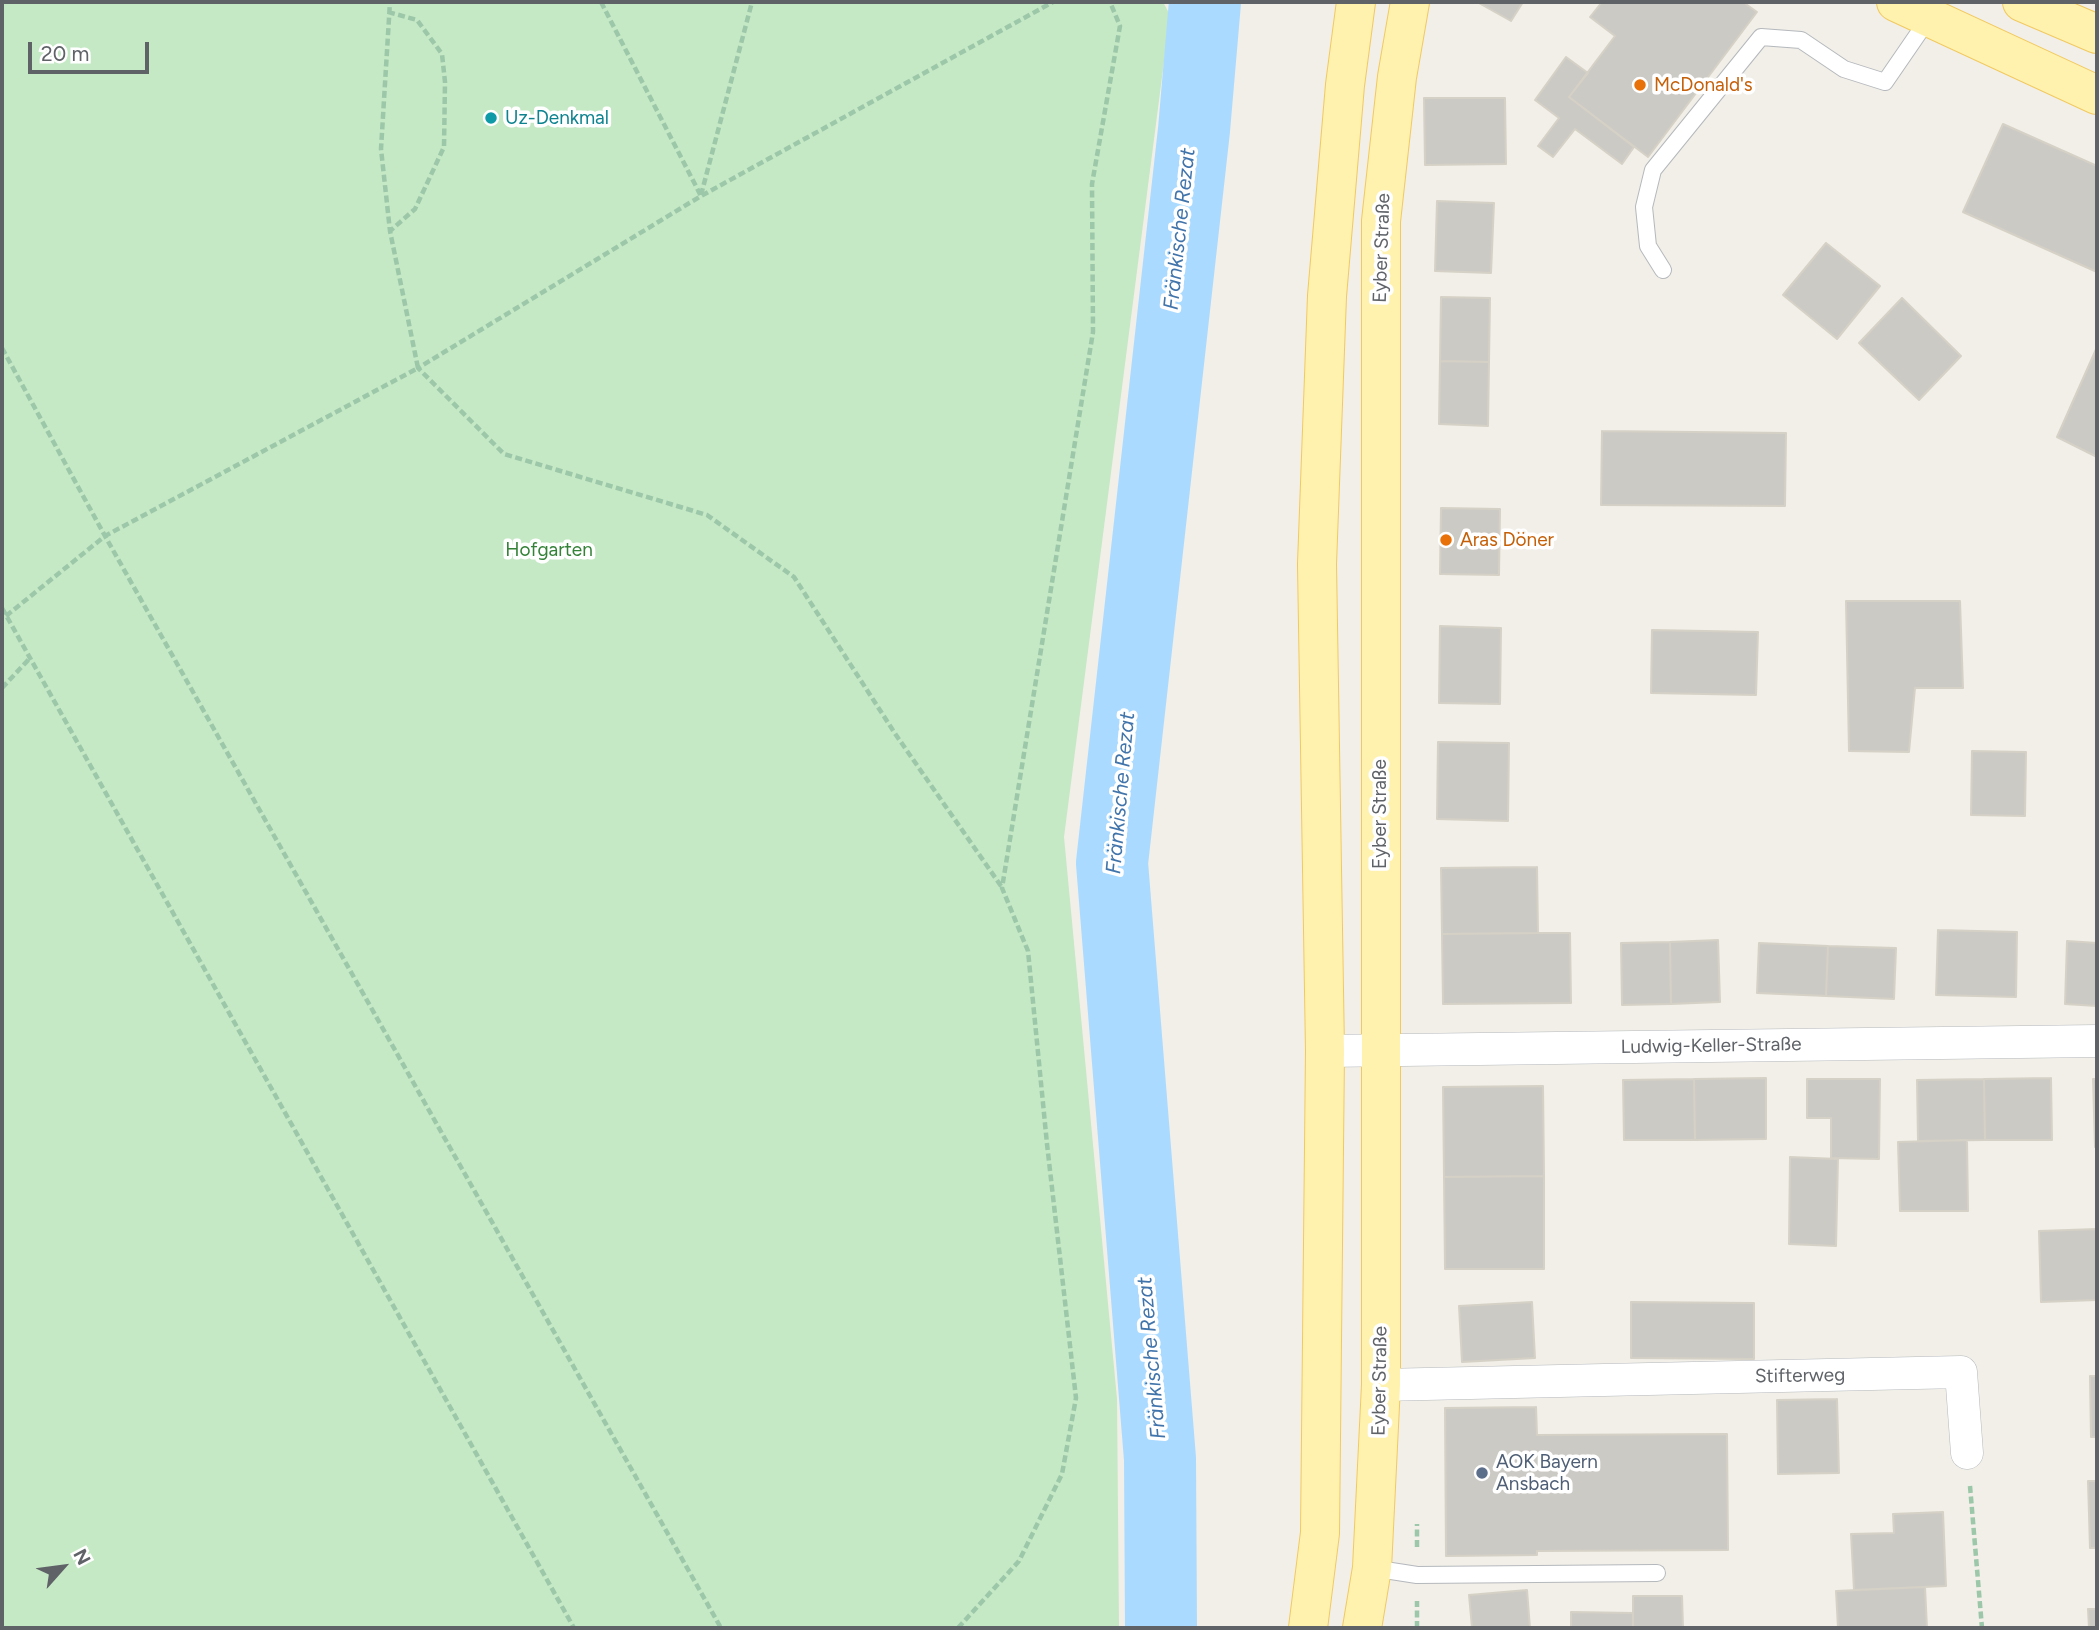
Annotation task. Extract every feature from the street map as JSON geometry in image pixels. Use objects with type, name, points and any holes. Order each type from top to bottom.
[{"type":"main road","points":[[1308,1628],[1320,1533],[1325,1051],[1317,564],[1327,296],[1345,85],[1356,2]]},
{"type":"main road","name":"Eyber Straße","points":[[1362,1628],[1372,1568],[1381,1385],[1381,221],[1397,77],[1410,2]]},
{"type":"main road","points":[[2022,2],[2097,33]]},
{"type":"main road","points":[[1913,10],[2097,95]]},
{"type":"street","name":"Ludwig-Keller-Straße","points":[[1325,1051],[2097,1041]]},
{"type":"street","name":"Stifterweg","points":[[1381,1385],[1961,1372],[1967,1453]]},
{"type":"lane","points":[[1663,270],[1648,246],[1644,207],[1653,170],[1761,37],[1801,40],[1844,69],[1885,82],[1913,10]]},
{"type":"lane","points":[[1372,1568],[1418,1574],[1657,1573]]},
{"type":"path","points":[[390,2],[381,149],[390,231],[418,368],[504,454],[707,515],[794,577],[896,735],[1002,888],[1028,951],[1048,1157],[1076,1398],[1062,1474],[1019,1561],[958,1628]]},
{"type":"path","points":[[601,2],[701,196]]},
{"type":"path","points":[[701,196],[752,2]]},
{"type":"path","points":[[6,616],[106,536],[418,368],[701,196],[1053,2]]},
{"type":"path","points":[[1002,888],[1093,332],[1092,184],[1120,26],[1110,2]]},
{"type":"path","points":[[388,12],[417,20],[442,54],[445,82],[444,147],[415,209],[390,231]]},
{"type":"path","points":[[2,348],[722,1628]]},
{"type":"path","points":[[2,608],[574,1628]]},
{"type":"path","points":[[2,688],[30,658]]},
{"type":"path","points":[[1967,1453],[1982,1628]]},
{"type":"green space","name":"Hofgarten","points":[[2,2],[1163,2],[1170,15],[1064,837],[1117,1399],[1119,1628],[2,1628]]},
{"type":"building","points":[[1477,2],[1523,2],[1511,21]]},
{"type":"building","name":"McDonald's","points":[[1602,2],[1743,2],[1757,12],[1648,157],[1569,97],[1615,36],[1590,17]]},
{"type":"building","points":[[1566,57],[1588,73],[1569,97],[1634,147],[1622,164],[1575,129],[1553,157],[1538,146],[1559,118],[1535,100]]},
{"type":"building","points":[[1424,98],[1505,98],[1506,164],[1425,165]]},
{"type":"building","points":[[2003,124],[2097,166],[2097,272],[1963,212]]},
{"type":"building","points":[[1437,201],[1494,203],[1491,273],[1435,271]]},
{"type":"building","points":[[1826,243],[1880,286],[1837,339],[1783,295]]},
{"type":"building","points":[[1441,297],[1490,298],[1489,362],[1440,361]]},
{"type":"building","points":[[1902,298],[1961,356],[1919,400],[1859,343]]},
{"type":"building","points":[[2097,347],[2097,457],[2057,437]]},
{"type":"building","points":[[1440,361],[1489,362],[1488,426],[1439,424]]},
{"type":"building","points":[[1602,431],[1786,433],[1785,506],[1601,505]]},
{"type":"building","points":[[1441,508],[1500,509],[1499,575],[1440,574]]},
{"type":"building","points":[[1846,601],[1960,601],[1963,688],[1915,688],[1909,752],[1849,751]]},
{"type":"building","points":[[1440,626],[1501,628],[1500,704],[1439,703]]},
{"type":"building","points":[[1652,630],[1758,632],[1756,695],[1651,693]]},
{"type":"building","points":[[1438,742],[1509,743],[1508,821],[1437,819]]},
{"type":"building","points":[[1972,751],[2026,752],[2025,816],[1971,815]]},
{"type":"building","points":[[1537,867],[1538,933],[1442,934],[1441,868]]},
{"type":"building","points":[[1938,930],[2017,932],[2016,997],[1936,995]]},
{"type":"building","points":[[1570,933],[1571,1003],[1443,1004],[1442,934]]},
{"type":"building","points":[[1718,940],[1720,1002],[1671,1004],[1670,942]]},
{"type":"building","points":[[2067,941],[2097,943],[2097,1006],[2065,1004]]},
{"type":"building","points":[[1670,942],[1671,1004],[1622,1005],[1621,943]]},
{"type":"building","points":[[1759,943],[1828,946],[1826,996],[1757,993]]},
{"type":"building","points":[[1828,946],[1896,948],[1894,999],[1826,996]]},
{"type":"building","points":[[1766,1078],[1766,1139],[1695,1140],[1694,1079]]},
{"type":"building","points":[[2051,1078],[2052,1140],[1985,1140],[1984,1079]]},
{"type":"building","points":[[1694,1079],[1695,1140],[1624,1140],[1623,1080]]},
{"type":"building","points":[[1807,1079],[1880,1079],[1879,1159],[1831,1158],[1831,1118],[1807,1118]]},
{"type":"building","points":[[1984,1079],[1985,1140],[1918,1141],[1917,1080]]},
{"type":"building","points":[[2093,1079],[2097,1079],[2097,1147],[2095,1147]]},
{"type":"building","points":[[1543,1086],[1544,1176],[1444,1177],[1443,1087]]},
{"type":"building","points":[[1967,1140],[1968,1211],[1900,1211],[1898,1142]]},
{"type":"building","points":[[1790,1157],[1838,1159],[1836,1246],[1789,1244]]},
{"type":"building","points":[[1544,1176],[1544,1269],[1445,1269],[1444,1177]]},
{"type":"building","points":[[2097,1229],[2097,1300],[2041,1302],[2039,1231]]},
{"type":"building","points":[[1532,1302],[1535,1358],[1462,1362],[1459,1306]]},
{"type":"building","points":[[1631,1302],[1754,1303],[1754,1359],[1631,1358]]},
{"type":"building","points":[[2090,1376],[2097,1376],[2097,1437],[2091,1437]]},
{"type":"building","points":[[1837,1399],[1839,1473],[1778,1474],[1777,1400]]},
{"type":"building","points":[[1536,1407],[1537,1435],[1727,1434],[1728,1550],[1537,1551],[1537,1555],[1446,1556],[1445,1408]]},
{"type":"building","points":[[2088,1481],[2097,1481],[2097,1548],[2090,1548]]},
{"type":"building","points":[[1943,1512],[1946,1586],[1854,1590],[1851,1534],[1894,1533],[1893,1514]]},
{"type":"building","points":[[1925,1587],[1927,1628],[1838,1628],[1836,1591]]},
{"type":"building","points":[[1527,1590],[1530,1628],[1472,1628],[1469,1595]]},
{"type":"building","points":[[1633,1596],[1682,1596],[1683,1628],[1633,1628]]},
{"type":"building","points":[[2088,1609],[2097,1609],[2097,1628],[2089,1628]]},
{"type":"building","points":[[1571,1612],[1633,1613],[1633,1628],[1571,1628]]},
{"type":"waterway","name":"Fränkische Rezat","points":[[1161,1628],[1160,1459],[1112,863],[1194,130],[1205,2]]},
{"type":"place","name":"McDonald's","points":[[1640,85]]},
{"type":"place","name":"Uz-Denkmal","points":[[491,118]]},
{"type":"place","name":"Aras Döner","points":[[1446,540]]},
{"type":"place","name":"AOK Bayern Ansbach","points":[[1482,1473]]}]
